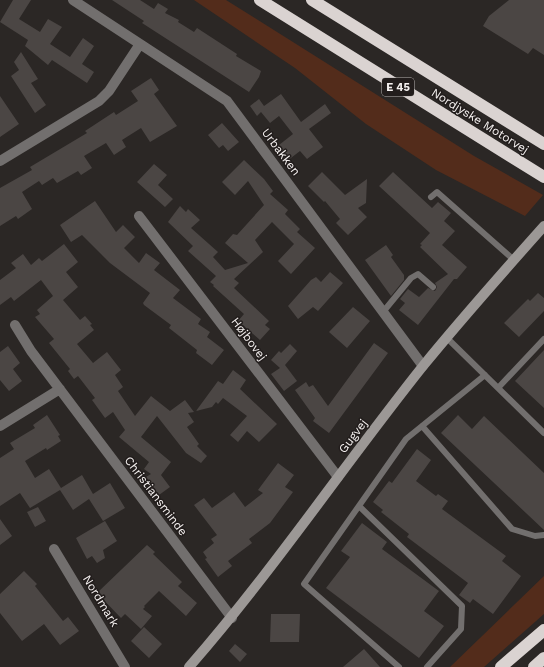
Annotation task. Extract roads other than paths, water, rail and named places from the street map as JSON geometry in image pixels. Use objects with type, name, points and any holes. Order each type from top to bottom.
[{"type":"highway","name":"Nordjyske Motorvej","points":[[260,0],[541,174]]},
{"type":"highway","name":"Nordjyske Motorvej","points":[[312,0],[544,144]]},
{"type":"highway","points":[[501,667],[544,630]]},
{"type":"highway","points":[[534,667],[544,658]]},
{"type":"street","name":"Urbakken","points":[[74,0],[227,101],[424,366]]},
{"type":"street","points":[[0,161],[99,101],[110,90],[140,44]]},
{"type":"street","name":"Højbovej","points":[[139,216],[338,477]]},
{"type":"street","name":"Gugvej","points":[[189,667],[232,618],[338,477],[446,338],[544,226]]},
{"type":"street","name":"Christiansminde","points":[[15,325],[31,351],[232,618]]},
{"type":"street","points":[[0,426],[60,389]]},
{"type":"street","name":"Nordmark","points":[[54,549],[125,667]]},
{"type":"lane","points":[[431,197],[437,192],[514,260]]},
{"type":"lane","points":[[383,312],[412,278],[418,274],[434,287]]},
{"type":"lane","points":[[446,338],[544,433]]},
{"type":"lane","points":[[498,388],[544,339]]},
{"type":"lane","points":[[399,667],[304,584],[406,439],[485,375]]},
{"type":"lane","points":[[422,426],[512,529],[535,536],[544,535]]},
{"type":"lane","points":[[359,506],[462,606],[461,629],[427,667]]}]
